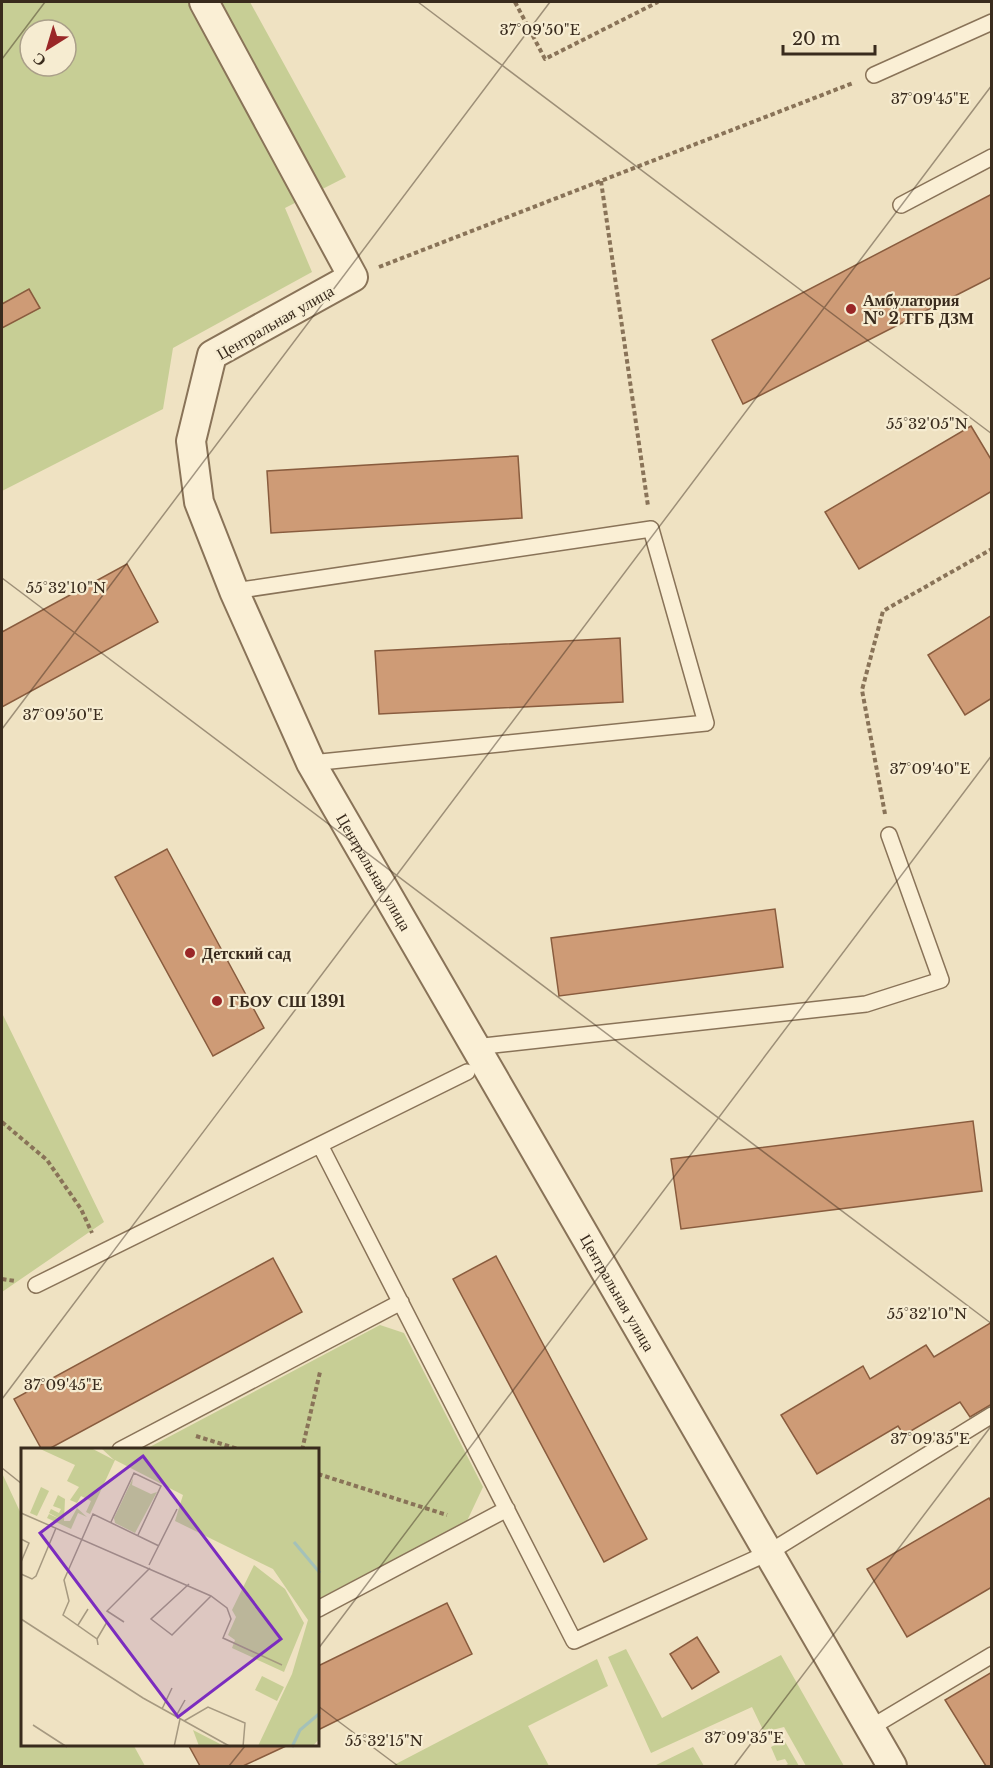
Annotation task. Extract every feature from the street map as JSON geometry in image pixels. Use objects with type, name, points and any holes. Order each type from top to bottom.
[{"type":"street","name":"Центральная улица","points":[[204,2],[353,277],[212,355],[192,441],[199,502],[234,591],[310,763],[471,1059],[768,1553],[892,1767]]},
{"type":"lane","points":[[874,75],[992,22]]},
{"type":"lane","points":[[901,205],[992,157]]},
{"type":"lane","points":[[234,591],[651,529],[706,723],[310,763]]},
{"type":"lane","points":[[36,1285],[320,1145],[471,1059],[866,1004],[941,980],[889,835]]},
{"type":"lane","points":[[320,1145],[574,1641],[768,1553],[992,1415]]},
{"type":"lane","points":[[124,1448],[401,1302]]},
{"type":"lane","points":[[320,1608],[507,1509]]},
{"type":"lane","points":[[870,1728],[992,1655]]},
{"type":"path","points":[[515,2],[545,59],[658,2]]},
{"type":"path","points":[[353,277],[874,75]]},
{"type":"path","points":[[601,181],[651,529]]},
{"type":"path","points":[[889,835],[862,690],[883,611],[992,549]]},
{"type":"path","points":[[2,1122],[47,1160],[81,1209],[101,1253]]},
{"type":"path","points":[[302,1448],[327,1341]]},
{"type":"path","points":[[166,1426],[235,1448]]},
{"type":"path","points":[[320,1475],[477,1525]]},
{"type":"green space","points":[[2,2],[250,2],[346,177],[285,208],[312,272],[173,348],[163,409],[2,491]]},
{"type":"green space","points":[[2,1013],[104,1222],[2,1292]]},
{"type":"green space","points":[[380,1325],[404,1333],[483,1487],[467,1521],[320,1598],[320,1448],[148,1448]]},
{"type":"green space","points":[[2,1473],[21,1514],[21,1747],[135,1747],[145,1766],[2,1766]]},
{"type":"green space","points":[[626,1649],[662,1718],[781,1655],[844,1766],[806,1766],[784,1727],[764,1732],[752,1707],[651,1753],[608,1657]]},
{"type":"green space","points":[[597,1659],[608,1686],[528,1726],[549,1766],[392,1766]]},
{"type":"green space","points":[[784,1740],[799,1766],[784,1766],[788,1764],[785,1759],[777,1761],[771,1747]]},
{"type":"green space","points":[[693,1747],[704,1766],[654,1766]]},
{"type":"building","name":"Амбулатория № 2 ТГБ ДЗМ","points":[[992,194],[992,277],[743,404],[712,340]]},
{"type":"building","points":[[29,289],[40,308],[2,328],[2,304]]},
{"type":"building","points":[[971,426],[992,461],[992,491],[859,569],[825,512]]},
{"type":"building","points":[[518,456],[522,518],[271,533],[267,471]]},
{"type":"building","points":[[127,564],[158,622],[2,707],[2,632]]},
{"type":"building","points":[[992,615],[992,698],[965,715],[928,655]]},
{"type":"building","points":[[620,638],[623,702],[379,714],[375,651]]},
{"type":"building","name":"Детский сад","points":[[167,849],[264,1028],[213,1056],[115,877]]},
{"type":"building","points":[[775,909],[783,967],[559,996],[551,938]]},
{"type":"building","points":[[973,1121],[982,1191],[681,1229],[671,1159]]},
{"type":"building","points":[[496,1256],[647,1539],[604,1562],[453,1279]]},
{"type":"building","points":[[273,1258],[302,1312],[51,1448],[41,1448],[14,1399]]},
{"type":"building","points":[[992,1322],[992,1404],[970,1417],[960,1402],[904,1435],[898,1426],[817,1474],[781,1415],[863,1366],[870,1379],[926,1345],[934,1357]]},
{"type":"building","points":[[989,1498],[992,1503],[992,1587],[907,1637],[867,1569]]},
{"type":"building","points":[[447,1603],[472,1654],[320,1729],[320,1665]]},
{"type":"building","points":[[697,1637],[719,1672],[692,1689],[670,1654]]},
{"type":"building","points":[[992,1672],[992,1766],[986,1766],[945,1700]]},
{"type":"building","points":[[190,1747],[284,1747],[243,1766],[200,1766]]},
{"type":"place","name":"Амбулатория № 2 ТГБ ДЗМ","points":[[851,309]]},
{"type":"place","name":"Детский сад","points":[[190,953]]},
{"type":"place","name":"ГБОУ СШ 1391","points":[[217,1001]]}]
